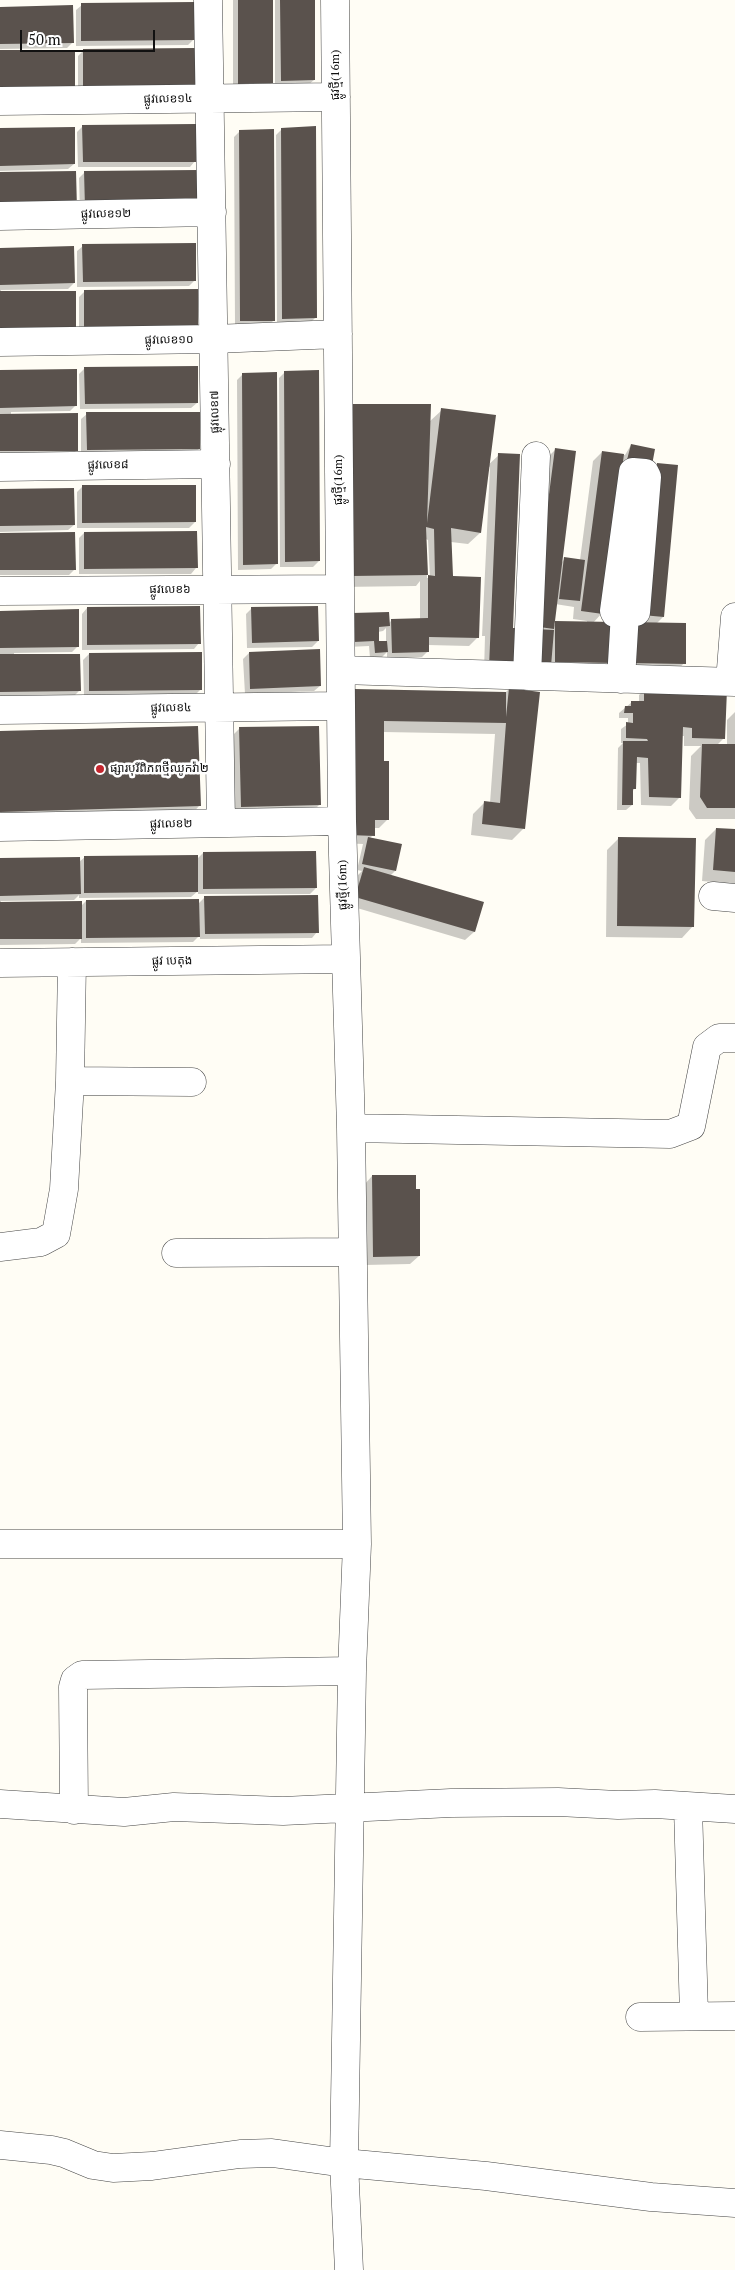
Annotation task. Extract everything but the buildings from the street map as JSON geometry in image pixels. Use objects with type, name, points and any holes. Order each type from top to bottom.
[{"type":"street","name":"ផ្លុវលេខ៧","points":[[208,0],[221,823]]},
{"type":"street","name":"ផ្លូវថ្មី(16m)","points":[[335,0],[342,821],[344,959],[351,1128],[356,1544],[352,1671],[344,2162],[349,2270]]},
{"type":"street","name":"ផ្លូវលេខ១៤","points":[[0,100],[336,97]]},
{"type":"street","name":"ផ្លូវលេខ១២","points":[[0,216],[212,212]]},
{"type":"street","name":"ផ្លូវលេខ១០","points":[[0,342],[214,339],[338,334]]},
{"type":"street","points":[[527,676],[536,456]]},
{"type":"street","name":"ផ្លូវលេខ៨","points":[[0,467],[216,464]]},
{"type":"street","name":"ផ្លូវលេខ៦","points":[[0,591],[340,589]]},
{"type":"street","points":[[621,679],[625,613]]},
{"type":"street","points":[[340,670],[733,682],[735,616]]},
{"type":"street","name":"ផ្លូវលេខ៤","points":[[0,710],[341,706]]},
{"type":"street","name":"ផ្លូវលេខ២","points":[[0,828],[342,821]]},
{"type":"street","name":"ផ្លូវ បេតុង","points":[[0,963],[344,959]]},
{"type":"street","points":[[0,1247],[41,1242],[56,1234],[64,1189],[70,1081],[72,962]]},
{"type":"street","points":[[351,1128],[670,1134],[691,1126],[706,1047],[719,1038],[735,1038]]},
{"type":"street","points":[[70,1081],[192,1082]]},
{"type":"street","points":[[176,1253],[351,1252]]},
{"type":"street","points":[[0,1544],[356,1544]]},
{"type":"street","points":[[74,1810],[73,1687],[75,1680],[82,1675],[352,1671]]},
{"type":"street","points":[[0,1804],[124,1812],[174,1806],[283,1811],[350,1807],[558,1802],[655,1804],[735,1809]]},
{"type":"street","points":[[688,1807],[694,2015]]},
{"type":"street","points":[[640,2017],[735,2016]]},
{"type":"street","points":[[0,2145],[51,2150],[64,2153],[93,2165],[113,2168],[152,2166],[258,2152],[272,2152],[344,2162],[486,2176],[651,2198],[735,2202]]},
{"type":"place","name":"ផ្សារបុរីពិភពថ្មីឈូកវ៉ា២","points":[[100,769]]}]
